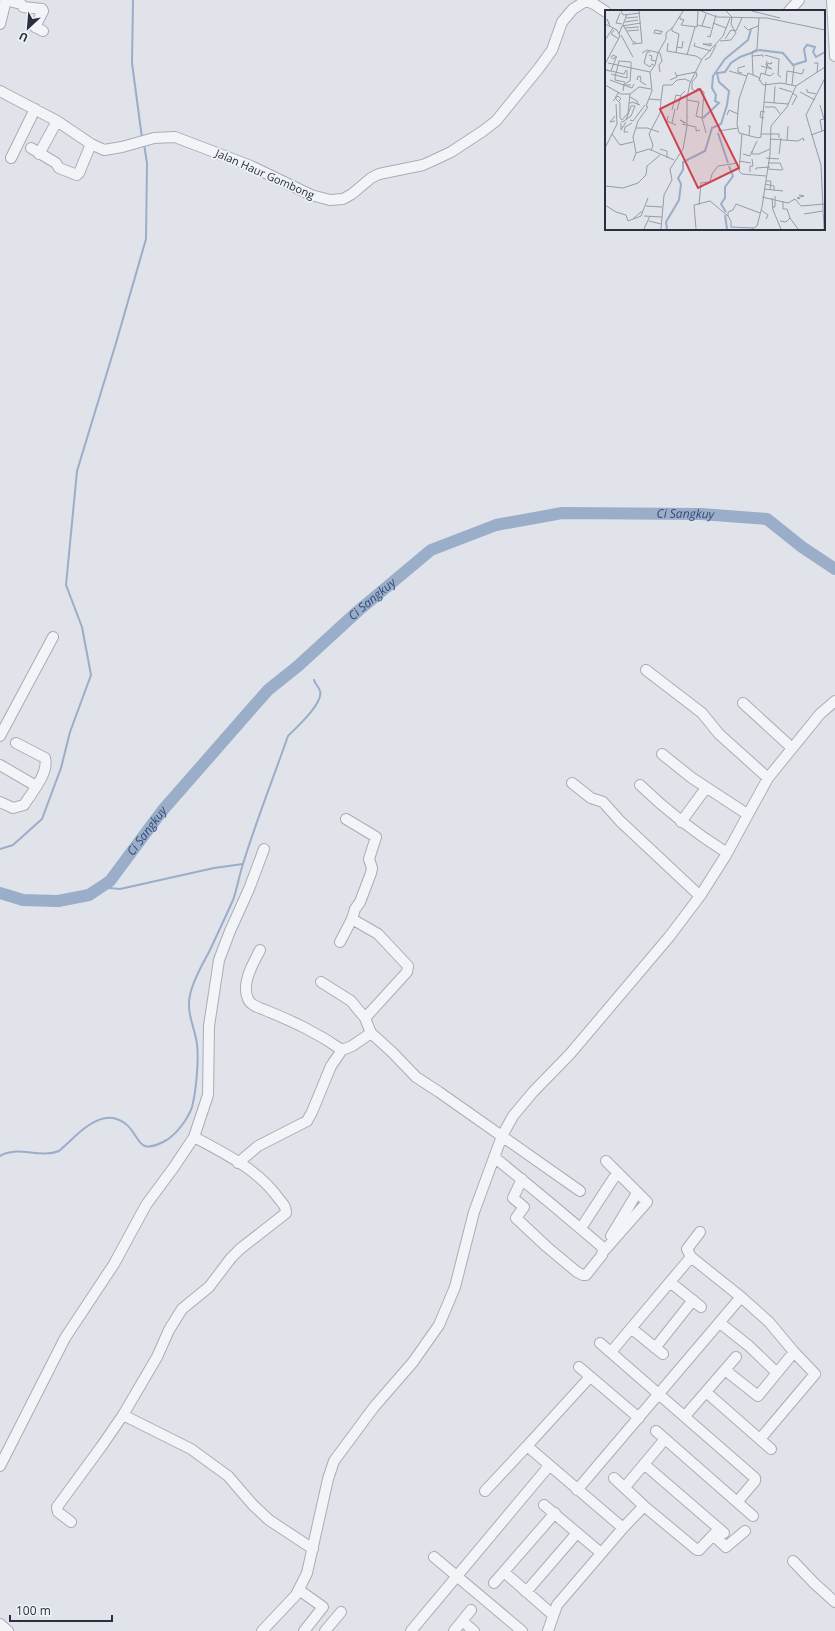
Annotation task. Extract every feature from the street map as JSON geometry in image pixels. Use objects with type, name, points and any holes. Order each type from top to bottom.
[{"type":"street","points":[[0,24],[6,0],[21,4],[23,7],[42,9],[43,11],[35,27],[43,31]]},
{"type":"street","points":[[790,10],[799,0]]},
{"type":"street","points":[[832,0],[835,56]]},
{"type":"street","name":"Jalan Haur Gombong","points":[[0,91],[58,121],[91,144],[104,150],[122,147],[154,138],[175,137],[251,166],[311,196],[330,200],[343,199],[375,176],[423,165],[451,152],[483,131],[496,121],[539,68],[552,50],[562,22],[573,9],[584,2],[589,2],[605,11]]},
{"type":"street","points":[[11,158],[35,109]]},
{"type":"street","points":[[58,121],[35,151],[56,163],[59,168],[77,175],[91,144]]},
{"type":"street","points":[[0,736],[53,637]]},
{"type":"street","points":[[646,670],[702,713],[719,734],[768,778]]},
{"type":"street","points":[[262,1631],[299,1590],[307,1573],[328,1479],[334,1461],[374,1407],[413,1362],[439,1325],[455,1287],[472,1219],[494,1157],[502,1136],[518,1110],[612,1006],[669,937],[700,896],[728,853],[747,814],[768,778],[820,714],[835,701]]},
{"type":"street","points":[[743,703],[792,748]]},
{"type":"street","points":[[0,802],[13,808],[19,808],[24,805],[43,774],[46,763],[45,758],[16,743]]},
{"type":"street","points":[[662,754],[706,788],[747,814]]},
{"type":"street","points":[[0,765],[36,786]]},
{"type":"street","points":[[572,784],[591,798],[602,802],[700,896]]},
{"type":"street","points":[[640,785],[668,812],[702,837],[728,853]]},
{"type":"street","points":[[681,822],[706,788]]},
{"type":"street","points":[[340,942],[352,919],[355,909],[360,902],[371,873],[372,868],[369,859],[376,837],[346,819]]},
{"type":"street","points":[[0,1466],[65,1338],[114,1264],[146,1205],[174,1167],[194,1136],[208,1095],[209,1026],[219,960],[264,849]]},
{"type":"street","points":[[352,919],[378,934],[409,968],[365,1018]]},
{"type":"street","points":[[260,950],[248,975],[247,998],[249,1002],[257,1007],[304,1026],[342,1050]]},
{"type":"street","points":[[321,982],[351,1002],[365,1018],[370,1033],[421,1081],[580,1191]]},
{"type":"street","points":[[238,1163],[258,1146],[307,1121],[331,1066],[342,1050],[352,1046],[370,1033]]},
{"type":"street","points":[[71,1522],[58,1512],[57,1507],[101,1447],[122,1415],[157,1358],[169,1330],[182,1310],[209,1287],[235,1253],[286,1213],[284,1204],[272,1188],[238,1163],[194,1136]]},
{"type":"street","points":[[494,1157],[580,1228],[603,1251]]},
{"type":"street","points":[[522,1179],[513,1198],[524,1207],[516,1218],[547,1247],[583,1276],[586,1275],[603,1251],[647,1202],[606,1161]]},
{"type":"street","points":[[580,1228],[617,1173]]},
{"type":"street","points":[[700,1232],[687,1250],[691,1257],[741,1297],[769,1322],[794,1352],[814,1372],[815,1376],[760,1439]]},
{"type":"street","points":[[611,1352],[691,1257]]},
{"type":"street","points":[[631,1328],[659,1351],[697,1304],[670,1282]]},
{"type":"street","points":[[577,1490],[741,1297]]},
{"type":"street","points":[[720,1323],[749,1346],[776,1372]]},
{"type":"street","points":[[600,1343],[686,1416],[755,1478],[755,1481],[737,1502]]},
{"type":"street","points":[[726,1370],[758,1396],[776,1372],[794,1352]]},
{"type":"street","points":[[686,1416],[736,1357]]},
{"type":"street","points":[[579,1367],[639,1418]]},
{"type":"street","points":[[485,1491],[590,1377]]},
{"type":"street","points":[[706,1392],[771,1449]]},
{"type":"street","points":[[122,1415],[192,1449],[228,1476],[253,1505],[269,1520],[313,1548]]},
{"type":"street","points":[[656,1431],[753,1516]]},
{"type":"street","points":[[625,1487],[665,1439]]},
{"type":"street","points":[[527,1446],[623,1528]]},
{"type":"street","points":[[644,1464],[719,1532],[726,1547],[745,1531]]},
{"type":"street","points":[[411,1631],[550,1466]]},
{"type":"street","points":[[614,1478],[644,1506],[697,1550],[699,1550],[719,1532]]},
{"type":"street","points":[[544,1505],[601,1553]]},
{"type":"street","points":[[548,1631],[557,1605],[601,1553],[644,1506]]},
{"type":"street","points":[[494,1583],[554,1513]]},
{"type":"street","points":[[526,1592],[577,1533]]},
{"type":"street","points":[[434,1557],[522,1631]]},
{"type":"street","points":[[793,1561],[835,1602]]},
{"type":"street","points":[[504,1572],[554,1615]]},
{"type":"street","points":[[299,1590],[323,1607],[304,1631]]},
{"type":"street","points":[[454,1631],[471,1610]]},
{"type":"street","points":[[325,1631],[340,1612]]},
{"type":"street","points":[[462,1621],[474,1631]]},
{"type":"street","points":[[0,1624],[8,1631]]},
{"type":"waterway","points":[[133,0],[132,63],[142,138]]},
{"type":"waterway","points":[[0,849],[13,845],[42,819],[61,768],[70,732],[91,675],[82,627],[66,585],[77,471],[146,239],[147,163],[144,144]]},
{"type":"waterway","name":"Ci Sangkuy","points":[[0,893],[23,900],[58,901],[89,895],[110,881],[162,811],[268,690],[298,666],[358,611],[431,550],[496,525],[562,513],[701,514],[767,519],[802,547],[835,569]]},
{"type":"waterway","points":[[0,1156],[14,1152],[44,1154],[59,1151],[89,1125],[101,1119],[107,1118],[113,1118],[123,1122],[134,1133],[141,1144],[146,1146],[154,1146],[169,1138],[185,1121],[192,1107],[195,1093],[198,1051],[189,1008],[191,989],[233,900],[253,832],[288,736],[303,721],[318,702],[320,691],[314,680]]},
{"type":"waterway","points":[[104,885],[109,888],[120,889],[214,868],[243,864]]}]
